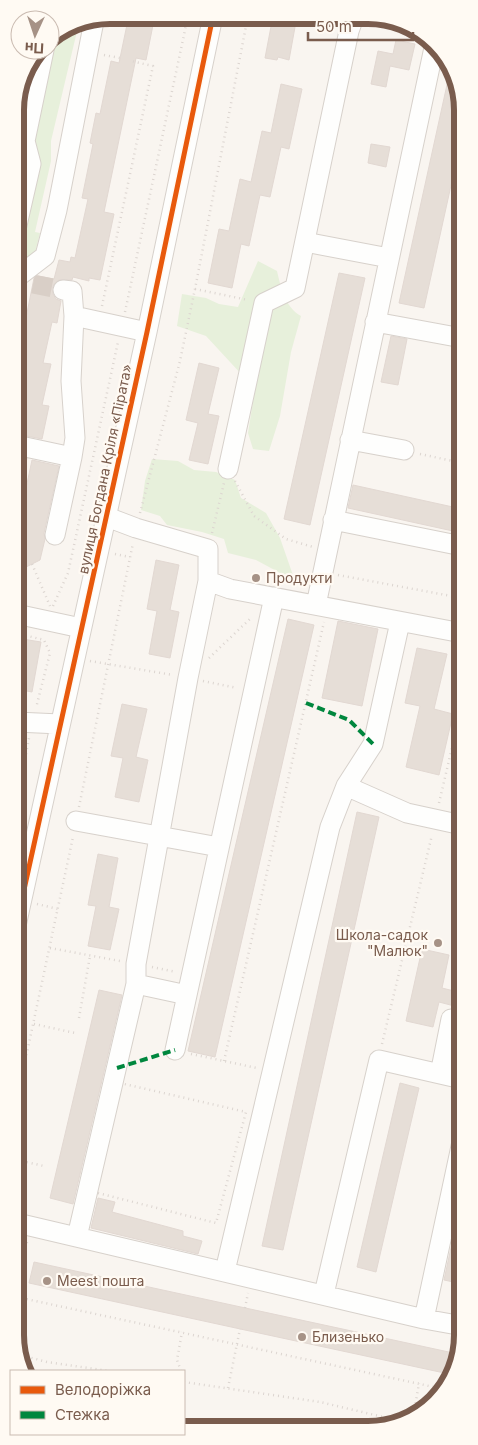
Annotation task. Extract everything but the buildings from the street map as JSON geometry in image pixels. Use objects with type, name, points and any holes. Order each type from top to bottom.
[{"type":"street","name":"вулиця Богдана Кріля «Пірата»","points":[[24,867],[60,724],[107,517],[211,24]]},
{"type":"street","points":[[228,469],[264,303],[295,288],[352,24]]},
{"type":"street","points":[[24,278],[44,256],[57,210],[93,25]]},
{"type":"street","points":[[322,607],[322,572],[433,53]]},
{"type":"street","points":[[24,192],[30,164],[25,141],[42,60]]},
{"type":"street","points":[[305,242],[389,258]]},
{"type":"street","points":[[55,535],[75,438],[71,381],[74,316],[72,291],[63,290]]},
{"type":"street","points":[[74,316],[147,332]]},
{"type":"street","points":[[375,322],[454,337]]},
{"type":"street","points":[[350,440],[404,450]]},
{"type":"street","points":[[24,447],[72,457]]},
{"type":"street","points":[[77,1237],[136,984],[136,964],[188,678],[208,581],[208,549],[136,528],[107,517]]},
{"type":"street","points":[[333,520],[454,544]]},
{"type":"street","points":[[208,581],[230,588],[322,607],[360,619],[400,622],[454,632]]},
{"type":"street","points":[[175,1050],[274,597]]},
{"type":"street","points":[[24,616],[81,628]]},
{"type":"street","points":[[225,1271],[330,828],[346,786],[373,744],[400,622]]},
{"type":"street","points":[[24,722],[60,724]]},
{"type":"street","points":[[346,786],[408,812],[454,823]]},
{"type":"street","points":[[76,821],[219,847]]},
{"type":"street","points":[[136,984],[187,995]]},
{"type":"street","points":[[440,1074],[452,1020]]},
{"type":"street","points":[[324,1294],[378,1060],[454,1077]]},
{"type":"street","points":[[424,1319],[454,1175]]},
{"type":"street","points":[[24,1225],[454,1324]]},
{"type":"path","points":[[124,313],[186,24]]},
{"type":"path","points":[[136,528],[180,361],[196,289],[246,24]]},
{"type":"path","points":[[98,321],[153,66],[131,61]]},
{"type":"path","points":[[196,289],[264,303]]},
{"type":"path","points":[[32,564],[52,610],[68,573],[120,336]]},
{"type":"path","points":[[404,450],[454,461]]},
{"type":"path","points":[[208,549],[228,469]]},
{"type":"path","points":[[228,469],[254,516],[286,539],[327,551]]},
{"type":"path","points":[[322,572],[454,597]]},
{"type":"path","points":[[224,1061],[322,607]]},
{"type":"path","points":[[188,678],[252,617]]},
{"type":"path","points":[[24,635],[44,640],[50,653],[56,655]]},
{"type":"path","points":[[90,661],[254,691]]},
{"type":"path","points":[[378,1060],[454,739]]},
{"type":"path","points":[[50,948],[192,974]]},
{"type":"path","points":[[78,1018],[90,956]]},
{"type":"path","points":[[34,1024],[75,1033]]},
{"type":"path","points":[[175,1050],[271,1071]]},
{"type":"path","points":[[120,1083],[246,1112],[216,1223],[94,1192],[120,1083]]},
{"type":"path","points":[[24,1162],[44,1166]]},
{"type":"path","points":[[24,1298],[436,1387]]},
{"type":"path","points":[[228,1388],[240,1329]]},
{"type":"path","points":[[181,1370],[177,1360],[182,1332]]},
{"type":"path","points":[[26,1357],[46,1362],[102,1370]]},
{"type":"path","points":[[185,1382],[320,1402],[389,1419]]},
{"type":"path","points":[[415,1407],[419,1383]]},
{"type":"path","points":[[379,1417],[382,1420]]},
{"type":"green space","points":[[77,30],[51,141],[51,161],[35,232],[40,233],[35,253],[24,261],[24,223],[37,166],[32,139],[50,60],[60,60],[60,40]]},
{"type":"green space","points":[[258,261],[277,271],[287,302],[301,316],[291,352],[280,416],[269,451],[253,449],[248,433],[255,389],[206,336],[177,326],[182,294],[206,298],[219,304],[238,307]]},
{"type":"green space","points":[[152,459],[178,461],[194,470],[216,472],[235,480],[241,498],[266,513],[280,538],[295,581],[256,560],[228,553],[224,539],[202,532],[167,525],[160,516],[141,510],[145,481]]},
{"type":"tunnel","points":[[33,284],[63,290]]},
{"type":"marked path","points":[[306,703],[349,720],[373,744]]},
{"type":"marked path","points":[[117,1068],[175,1050]]},
{"type":"cycle path","points":[[24,890],[147,332],[211,24]]},
{"type":"place","name":"Продукти","points":[[256,578]]},
{"type":"place","name":"Школа-садок \"Малюк\"","points":[[438,943]]},
{"type":"place","name":"Meest пошта","points":[[47,1281]]},
{"type":"place","name":"Близенько","points":[[302,1337]]}]
